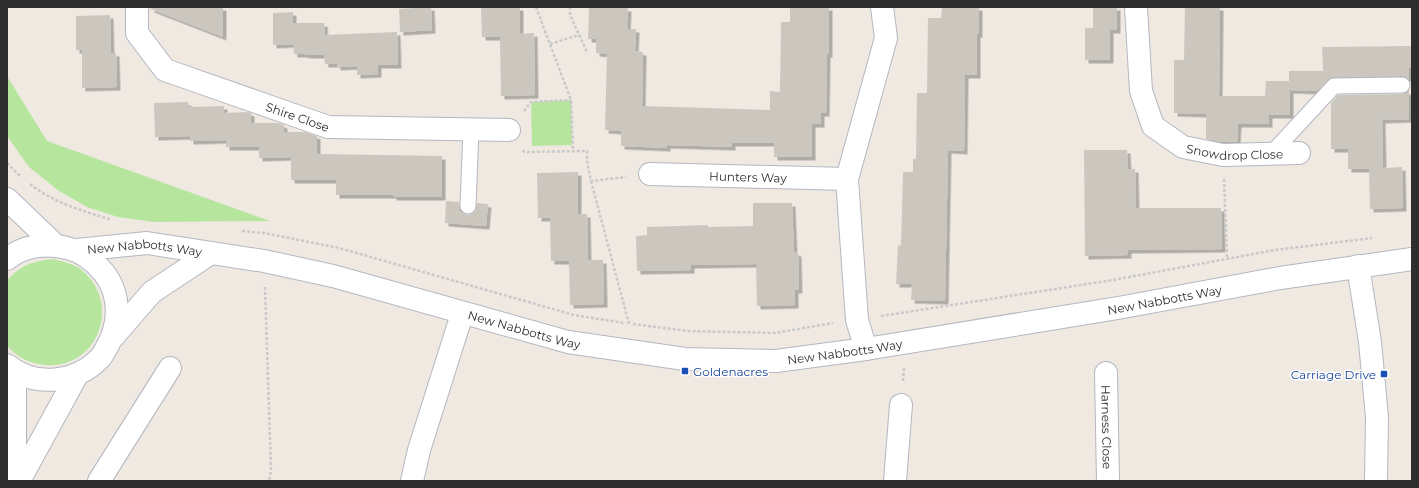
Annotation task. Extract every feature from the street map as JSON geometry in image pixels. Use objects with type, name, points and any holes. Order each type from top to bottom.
[{"type":"street","name":"Shire Close","points":[[137,7],[137,33],[166,70],[328,127],[509,130]]},
{"type":"street","points":[[866,349],[857,320],[847,179],[886,38],[882,7]]},
{"type":"street","name":"Snowdrop Close","points":[[1136,7],[1141,91],[1154,126],[1183,147],[1223,154],[1299,153]]},
{"type":"street","name":"Hunters Way","points":[[650,174],[847,179]]},
{"type":"street","points":[[7,198],[54,244]]},
{"type":"street","name":"New Nabbotts Way","points":[[77,250],[147,243],[264,261],[332,276],[462,314],[568,342],[685,359],[776,361],[906,343],[1118,308],[1280,278],[1412,259]]},
{"type":"street","points":[[7,259],[30,247],[54,244],[77,250],[96,263],[108,279],[116,300],[117,324],[113,337],[101,357],[77,375],[19,481]]},
{"type":"street","name":"New Nabbotts Way","points":[[113,337],[152,292],[211,253]]},
{"type":"street","points":[[1358,266],[1370,342],[1377,417],[1376,481]]},
{"type":"street","points":[[412,481],[419,450],[462,314]]},
{"type":"street","points":[[15,481],[11,368],[31,378],[54,380],[77,375]]},
{"type":"street","points":[[99,481],[170,368]]},
{"type":"street","name":"Harness Close","points":[[1106,373],[1108,481]]},
{"type":"street","points":[[896,481],[901,405]]},
{"type":"lane","points":[[1271,154],[1334,86],[1402,85]]},
{"type":"lane","points":[[468,206],[471,129]]},
{"type":"path","points":[[536,7],[571,100],[572,151]]},
{"type":"path","points":[[570,7],[570,15],[587,52]]},
{"type":"path","points":[[550,44],[579,34]]},
{"type":"path","points":[[571,100],[531,102],[509,130],[524,152],[587,151],[587,161],[591,180],[629,324]]},
{"type":"path","points":[[1223,154],[1227,259]]},
{"type":"path","points":[[7,163],[40,192],[76,209],[113,221]]},
{"type":"path","points":[[591,180],[650,174]]},
{"type":"path","points":[[241,231],[264,233],[339,248],[574,315],[629,324],[688,331],[775,333],[1113,280],[1275,250],[1376,237]]},
{"type":"path","points":[[265,282],[271,471],[269,481]]},
{"type":"path","points":[[901,405],[906,343]]},
{"type":"green space","points":[[7,76],[47,141],[270,221],[154,222],[118,217],[87,207],[59,191],[29,167],[7,136]]},
{"type":"green space","points":[[571,100],[572,145],[532,146],[531,102]]},
{"type":"green space","points":[[53,259],[74,265],[84,272],[95,286],[101,302],[102,318],[98,334],[90,347],[78,358],[62,364],[44,365],[23,359],[14,353],[7,345],[7,280],[23,267],[39,261]]},
{"type":"building","points":[[151,7],[223,7],[223,37],[151,9]]},
{"type":"building","points":[[431,7],[432,30],[400,32],[399,9]]},
{"type":"building","points":[[481,7],[520,7],[520,34],[534,33],[535,95],[501,96],[500,37],[482,37]]},
{"type":"building","points":[[790,7],[829,7],[829,54],[827,54],[826,113],[821,113],[821,124],[812,124],[812,157],[774,157],[774,143],[732,143],[732,147],[667,145],[667,148],[621,146],[621,131],[605,130],[607,54],[596,53],[596,39],[588,39],[589,8],[628,8],[627,29],[636,29],[635,51],[643,52],[642,106],[770,110],[770,91],[780,92],[781,22],[790,22]]},
{"type":"building","points":[[942,7],[979,7],[979,34],[977,34],[977,75],[965,75],[964,151],[948,150],[945,301],[911,300],[912,284],[896,284],[898,245],[901,246],[903,172],[913,172],[913,159],[916,159],[917,93],[927,93],[928,18],[941,18]]},
{"type":"building","points":[[1093,7],[1117,7],[1117,30],[1110,30],[1110,60],[1085,60],[1085,28],[1093,28]]},
{"type":"building","points":[[1185,7],[1220,7],[1219,96],[1265,96],[1266,81],[1289,81],[1289,71],[1323,71],[1322,47],[1411,46],[1411,68],[1409,68],[1409,79],[1402,76],[1331,78],[1317,91],[1290,90],[1290,115],[1269,115],[1269,124],[1238,124],[1237,142],[1220,142],[1206,139],[1206,114],[1174,113],[1174,60],[1184,60]]},
{"type":"building","points":[[293,12],[293,23],[324,23],[325,35],[397,32],[398,65],[378,65],[378,74],[357,75],[357,66],[337,67],[337,64],[325,64],[324,55],[294,54],[293,44],[273,45],[273,13]]},
{"type":"building","points":[[110,15],[111,53],[116,53],[117,87],[82,88],[82,50],[76,50],[76,16]]},
{"type":"building","points":[[1409,90],[1409,119],[1382,120],[1383,168],[1402,167],[1403,208],[1370,209],[1369,169],[1348,169],[1348,149],[1331,149],[1331,103],[1338,95],[1402,94]]},
{"type":"building","points":[[188,102],[189,107],[224,106],[224,113],[248,112],[251,113],[251,123],[278,123],[284,125],[284,132],[305,132],[317,136],[317,154],[442,156],[442,197],[336,195],[336,180],[291,180],[291,157],[259,158],[259,147],[226,147],[226,140],[190,141],[190,136],[155,137],[154,103]]},
{"type":"building","points":[[1084,150],[1127,150],[1128,169],[1135,169],[1136,208],[1221,208],[1222,249],[1128,250],[1128,255],[1085,256]]},
{"type":"building","points":[[578,172],[578,214],[587,214],[588,260],[603,260],[604,304],[570,305],[569,261],[551,261],[550,218],[538,218],[537,173]]},
{"type":"building","points":[[446,201],[459,202],[460,211],[467,215],[472,214],[475,211],[477,203],[488,204],[486,226],[445,223]]},
{"type":"building","points":[[753,203],[792,203],[794,252],[798,253],[799,290],[795,290],[795,305],[757,306],[756,264],[691,265],[691,270],[637,271],[636,236],[647,235],[647,227],[708,225],[708,227],[753,226]]},
{"type":"place","name":"Goldenacres","points":[[685,371]]},
{"type":"place","name":"Carriage Drive","points":[[1384,374]]}]
